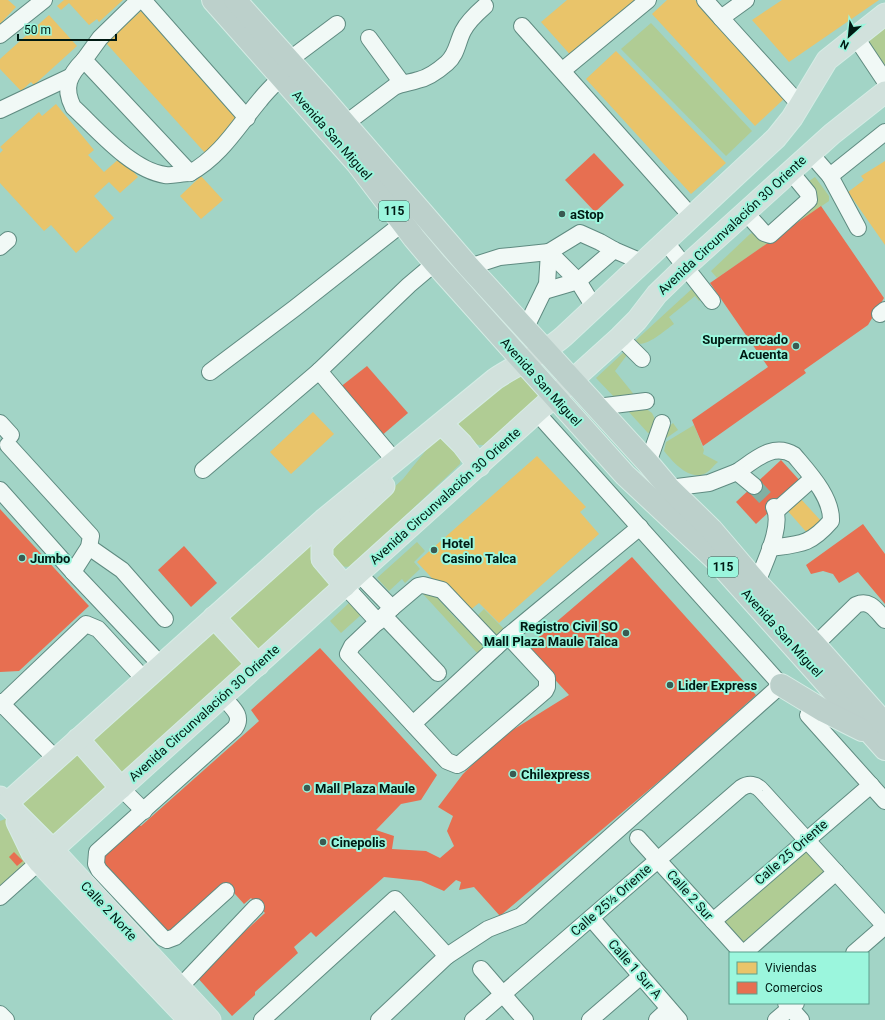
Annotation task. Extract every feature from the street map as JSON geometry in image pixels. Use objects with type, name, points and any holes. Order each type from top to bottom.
[{"type":"highway","name":"Avenida San Miguel","points":[[213,0],[345,124],[523,327],[648,462],[669,488],[710,530],[815,645],[881,726]]},
{"type":"highway","name":"Avenida San Miguel","points":[[235,0],[403,223],[435,263],[523,362],[637,488],[717,561],[881,726]]},
{"type":"highway","points":[[782,685],[824,711],[881,726]]},
{"type":"main road","points":[[2,804],[78,739],[139,674],[161,665],[323,520],[442,424],[495,379],[553,346],[782,131],[800,105],[827,60],[855,36],[885,14]]},
{"type":"main road","name":"Avenida Circunvalación 30 Oriente","points":[[46,855],[555,397],[637,320],[657,294],[745,212],[846,121],[885,92]]},
{"type":"main road","points":[[769,144],[787,174]]},
{"type":"main road","points":[[442,424],[462,444],[478,466]]},
{"type":"main road","points":[[352,580],[322,559],[322,545],[392,477],[402,455]]},
{"type":"main road","points":[[214,617],[258,665]]},
{"type":"main road","points":[[78,739],[121,788]]},
{"type":"main road","name":"Calle 2 Norte","points":[[2,804],[32,853],[46,855],[180,987],[210,1020]]},
{"type":"main road","name":"Calle 2 Norte","points":[[46,855],[189,1020]]},
{"type":"street","points":[[0,35],[44,0]]},
{"type":"street","points":[[0,110],[70,77],[100,38],[139,0]]},
{"type":"street","points":[[142,0],[248,118]]},
{"type":"street","points":[[563,70],[648,0]]},
{"type":"street","points":[[705,0],[800,105]]},
{"type":"street","points":[[721,18],[746,0]]},
{"type":"street","points":[[345,124],[402,83],[418,80],[430,75],[446,64],[455,54],[462,32],[470,21],[485,6]]},
{"type":"street","points":[[70,77],[68,96],[73,107],[126,156],[147,169],[165,175],[190,172],[204,165],[237,131],[285,68],[337,24]]},
{"type":"street","points":[[522,26],[563,70],[691,216]]},
{"type":"street","points":[[855,36],[885,81]]},
{"type":"street","points":[[369,38],[402,83]]},
{"type":"street","points":[[84,60],[190,172]]},
{"type":"street","points":[[830,176],[885,132]]},
{"type":"street","points":[[810,153],[830,176],[858,228]]},
{"type":"street","points":[[745,212],[764,233],[770,235],[809,200],[808,193],[787,174]]},
{"type":"street","points":[[210,372],[295,308],[403,223]]},
{"type":"street","points":[[469,267],[500,257],[549,252],[580,233],[642,262]]},
{"type":"street","points":[[665,241],[712,301]]},
{"type":"street","points":[[544,291],[578,281],[614,250]]},
{"type":"street","points":[[549,252],[578,281],[594,307]]},
{"type":"street","points":[[523,327],[529,321],[547,284],[549,252]]},
{"type":"street","points":[[202,470],[319,371],[409,285],[435,263]]},
{"type":"street","points":[[620,337],[642,359]]},
{"type":"street","points":[[319,371],[402,455]]},
{"type":"street","points":[[597,407],[646,402]]},
{"type":"street","name":"Avenida San Miguel","points":[[537,413],[782,685]]},
{"type":"street","points":[[0,422],[9,440],[91,536],[89,547],[73,572]]},
{"type":"street","points":[[648,462],[662,423]]},
{"type":"street","points":[[669,488],[710,483],[737,472],[767,452],[781,450],[794,455],[822,492],[832,512],[831,521],[818,535],[799,544],[770,548]]},
{"type":"street","points":[[737,472],[754,486]]},
{"type":"street","points":[[757,583],[774,540],[775,509],[812,479]]},
{"type":"street","points":[[0,490],[73,572],[123,624],[133,625],[142,633],[147,640],[147,644],[144,647],[161,665]]},
{"type":"street","points":[[413,724],[508,636],[640,527]]},
{"type":"street","points":[[89,547],[122,570],[165,619]]},
{"type":"street","points":[[352,580],[438,674]]},
{"type":"street","points":[[496,647],[442,590],[418,586],[384,615],[352,646],[348,654],[447,761],[457,765],[545,691],[548,682],[547,678],[508,636]]},
{"type":"street","points":[[815,645],[856,605],[863,603],[870,604],[885,620]]},
{"type":"street","points":[[56,759],[1,704],[86,624],[98,629],[139,674]]},
{"type":"street","points":[[379,1020],[447,956],[488,929],[521,916],[782,685]]},
{"type":"street","points":[[223,697],[238,715],[237,724],[144,811],[97,852],[96,864],[164,938],[170,939],[175,937],[226,891]]},
{"type":"street","points":[[808,715],[885,800]]},
{"type":"street","name":"Calle 25½ Oriente","points":[[473,1020],[741,788],[751,785],[759,788],[807,838]]},
{"type":"street","name":"Calle 25 Oriente","points":[[713,921],[807,838],[871,785]]},
{"type":"street","points":[[121,788],[144,811]]},
{"type":"street","name":"Calle 2 Sur","points":[[638,838],[742,952]]},
{"type":"street","points":[[807,838],[885,926],[855,952]]},
{"type":"street","name":"Avenida Circunvalación 30 Oriente","points":[[0,897],[46,855]]},
{"type":"street","points":[[744,952],[836,872]]},
{"type":"street","points":[[262,1020],[395,899],[447,956]]},
{"type":"street","points":[[180,987],[256,907]]},
{"type":"street","name":"Calle 1 Sur A","points":[[591,918],[674,1015]]},
{"type":"street","points":[[481,969],[525,1020]]},
{"type":"street","points":[[590,1020],[641,976]]},
{"type":"street","points":[[776,1020],[791,1005],[802,1020]]},
{"type":"street","points":[[0,1014],[6,1020]]},
{"type":"street","points":[[657,1020],[674,1015]]},
{"type":"green space","points":[[651,23],[752,131],[726,156],[621,49]]},
{"type":"green space","points":[[885,26],[885,73],[866,39]]},
{"type":"green space","points":[[815,177],[829,196],[829,201],[782,233],[817,200],[806,183]]},
{"type":"green space","points":[[758,230],[768,243],[717,278],[711,271],[750,234]]},
{"type":"green space","points":[[695,286],[703,298],[699,301],[695,296],[669,317],[674,324],[654,338],[638,344],[634,342]]},
{"type":"green space","points":[[624,352],[627,355],[615,371],[636,397],[616,399],[596,378]]},
{"type":"green space","points":[[519,370],[541,395],[484,445],[479,445],[472,442],[458,427],[459,421]]},
{"type":"green space","points":[[645,408],[652,413],[655,419],[652,432],[648,433],[628,411]]},
{"type":"green space","points":[[673,423],[678,430],[662,441],[663,431]]},
{"type":"green space","points":[[694,425],[704,450],[703,454],[718,462],[708,472],[700,475],[694,475],[682,470],[664,451],[666,442]]},
{"type":"green space","points":[[442,436],[461,456],[460,464],[403,518],[358,566],[342,566],[333,561],[330,558],[334,542],[403,479],[431,444]]},
{"type":"green space","points":[[328,523],[334,588],[129,771],[120,773],[92,745],[93,736]]},
{"type":"green space","points":[[417,542],[425,551],[414,562],[420,569],[405,583],[402,579],[389,591],[377,578]]},
{"type":"green space","points":[[427,590],[431,591],[460,623],[466,622],[487,644],[477,653],[423,594]]},
{"type":"green space","points":[[350,602],[362,614],[341,633],[330,621]]},
{"type":"green space","points":[[484,609],[504,629],[497,636],[477,616]]},
{"type":"green space","points":[[76,754],[82,756],[107,786],[54,835],[49,834],[24,807],[23,800]]},
{"type":"green space","points":[[8,818],[27,863],[0,888],[0,821]]},
{"type":"green space","points":[[806,848],[826,871],[742,945],[721,922]]},
{"type":"building: Viviendas","points":[[0,0],[8,0],[16,7],[0,24]]},
{"type":"building: Viviendas","points":[[64,0],[123,0],[99,22],[97,19],[89,25],[69,3],[61,10],[57,6]]},
{"type":"building: Viviendas","points":[[567,0],[642,0],[574,59],[541,22]]},
{"type":"building: Viviendas","points":[[667,0],[695,0],[787,96],[755,126],[652,14]]},
{"type":"building: Viviendas","points":[[782,0],[879,0],[789,62],[752,20]]},
{"type":"building: Viviendas","points":[[141,11],[241,122],[206,154],[106,43]]},
{"type":"building: Viviendas","points":[[49,15],[77,46],[34,85],[31,82],[21,91],[0,69],[0,59]]},
{"type":"building: Viviendas","points":[[616,51],[726,163],[691,194],[586,79]]},
{"type":"building: Viviendas","points":[[56,104],[94,150],[88,155],[104,172],[121,157],[138,177],[120,193],[109,182],[94,196],[114,218],[76,253],[51,225],[44,231],[0,183],[0,153],[3,150],[0,147],[39,112],[42,116]]},
{"type":"building: Viviendas","points":[[885,161],[885,245],[848,192],[864,180],[861,176]]},
{"type":"building: Viviendas","points":[[201,176],[223,200],[201,219],[180,196]]},
{"type":"building: Viviendas","points":[[313,412],[334,434],[291,474],[270,452]]},
{"type":"building: Viviendas","points":[[537,456],[586,507],[580,512],[599,534],[499,623],[479,603],[469,611],[442,589],[417,562]]},
{"type":"building: Viviendas","points":[[799,497],[822,522],[809,535],[786,509]]},
{"type":"building: Comercios","points":[[594,153],[624,185],[595,212],[565,180]]},
{"type":"building: Comercios","name":"Supermercado Acuenta","points":[[821,206],[884,298],[868,325],[804,370],[806,373],[703,446],[692,420],[768,367],[710,283]]},
{"type":"building: Comercios","points":[[367,366],[408,413],[380,437],[339,388]]},
{"type":"building: Comercios","points":[[781,460],[801,482],[756,524],[736,502]]},
{"type":"building: Comercios","name":"Jumbo","points":[[0,509],[89,606],[19,671],[0,672]]},
{"type":"building: Comercios","points":[[863,524],[885,554],[885,604],[858,572],[839,583],[833,574],[823,571],[811,574],[806,565]]},
{"type":"building: Comercios","points":[[184,546],[217,583],[191,607],[158,570]]},
{"type":"building: Comercios","name":"Mall Plaza Maule","points":[[632,557],[756,695],[677,766],[500,916],[474,887],[459,890],[461,882],[456,880],[444,891],[421,881],[384,877],[316,937],[311,932],[294,947],[298,953],[255,992],[255,995],[232,1016],[196,976],[265,913],[251,898],[244,904],[226,884],[168,935],[100,860],[139,825],[141,826],[259,721],[251,710],[320,648],[437,775],[421,800],[401,804],[376,830],[394,836],[392,849],[426,851],[440,858],[454,846],[447,831],[453,816],[438,807],[463,774],[487,750],[511,731],[569,695],[526,648]]},
{"type":"building: Comercios","points":[[14,852],[23,861],[17,866],[9,857]]},
{"type":"tunnel","points":[[754,486],[774,507]]},
{"type":"place","name":"aStop","points":[[562,214]]},
{"type":"place","name":"Supermercado Acuenta","points":[[796,346]]},
{"type":"place","name":"Hotel Casino Talca","points":[[434,550]]},
{"type":"place","name":"Jumbo","points":[[22,558]]},
{"type":"place","name":"Registro Civil SO Mall Plaza Maule Talca","points":[[626,633]]},
{"type":"place","name":"Lider Express","points":[[670,685]]},
{"type":"place","name":"Chilexpress","points":[[513,774]]},
{"type":"place","name":"Mall Plaza Maule","points":[[307,788]]},
{"type":"place","name":"Cinepolis","points":[[323,842]]}]
